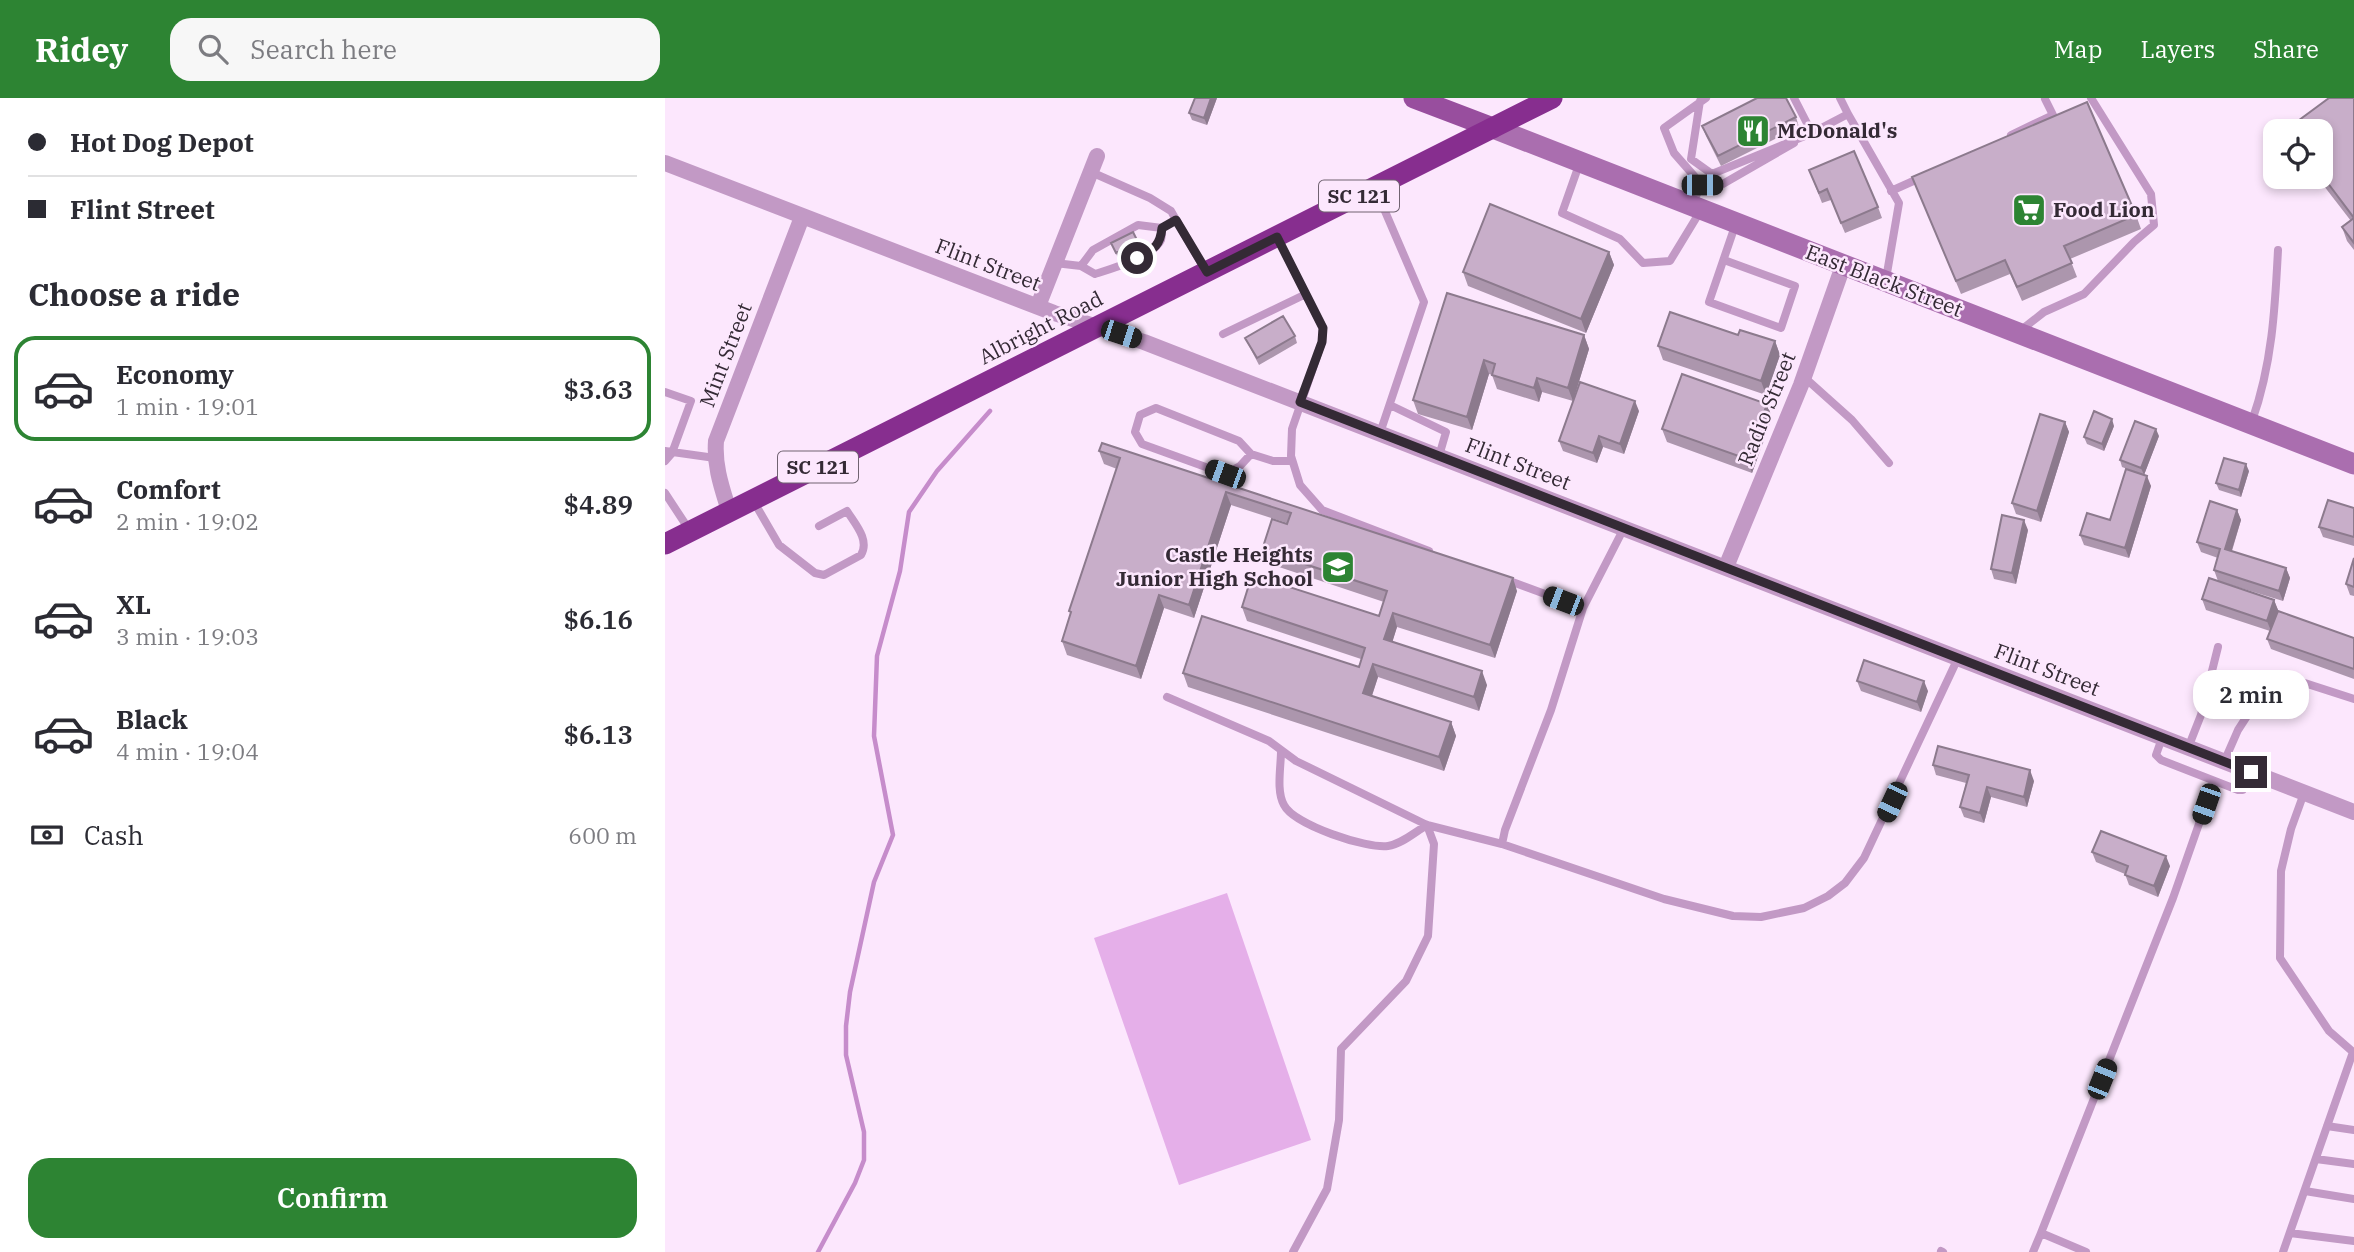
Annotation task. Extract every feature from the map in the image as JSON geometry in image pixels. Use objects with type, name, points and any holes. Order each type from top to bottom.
[{"type":"highway","name":"Albright Road","points":[[665,544],[1552,98]]},
{"type":"main road","name":"East Black Street","points":[[1414,98],[1493,128]]},
{"type":"street","name":"East Black Street","points":[[1493,128],[2354,464]]},
{"type":"street","name":"Flint Street","points":[[665,163],[1038,306],[1144,342],[2354,812]]},
{"type":"street","points":[[1038,306],[1094,164]]},
{"type":"street","name":"Mint Street","points":[[729,512],[715,458],[716,441],[802,217]]},
{"type":"street","name":"Radio Street","points":[[1726,567],[1804,377],[1843,265]]},
{"type":"lane","points":[[1794,98],[1812,133]]},
{"type":"lane","points":[[1840,98],[1899,203],[1885,282]]},
{"type":"lane","points":[[2003,139],[2053,115],[2045,98]]},
{"type":"lane","points":[[2017,333],[2044,312],[2084,294],[2154,225],[2151,194],[2091,98]]},
{"type":"lane","points":[[1703,99],[1691,159],[1712,174],[1812,133]]},
{"type":"lane","points":[[1703,99],[1664,128],[1674,153],[1702,185],[1721,185],[1848,114]]},
{"type":"lane","points":[[1580,162],[1562,213],[1620,239],[1643,263],[1670,261],[1696,208],[1702,185]]},
{"type":"lane","points":[[1094,164],[1171,212],[1207,272]]},
{"type":"lane","points":[[1891,191],[1924,176]]},
{"type":"lane","points":[[1375,188],[1424,302],[1380,433]]},
{"type":"lane","points":[[1081,266],[1093,250],[1138,225],[1162,228],[1176,220]]},
{"type":"lane","points":[[1724,260],[1795,286],[1781,328],[1709,302],[1736,223]]},
{"type":"lane","points":[[1055,263],[1081,266],[1095,274],[1121,267],[1153,249],[1161,240],[1162,228]]},
{"type":"lane","points":[[1277,237],[1323,328],[1322,342],[1291,429],[1292,461],[1300,485],[1322,510],[1436,553]]},
{"type":"lane","points":[[2251,424],[2262,392],[2274,328],[2278,250]]},
{"type":"lane","points":[[1223,334],[1306,294]]},
{"type":"lane","points":[[1804,377],[1852,419],[1889,463]]},
{"type":"lane","points":[[665,392],[691,401],[665,461]]},
{"type":"lane","points":[[1389,405],[1446,432],[1439,456]]},
{"type":"lane","points":[[1251,454],[1240,466],[1225,474],[1142,444],[1135,432],[1140,415],[1156,408],[1239,441],[1251,454],[1273,461],[1292,461]]},
{"type":"lane","points":[[669,452],[715,458]]},
{"type":"lane","points":[[665,493],[689,531]]},
{"type":"lane","points":[[753,499],[779,545],[815,573],[824,575],[861,555],[864,550],[863,538],[847,512],[818,526]]},
{"type":"lane","points":[[1502,844],[1551,710],[1583,608],[1624,528]]},
{"type":"lane","points":[[1499,577],[1583,608]]},
{"type":"lane","points":[[2192,771],[2201,715],[2218,647]]},
{"type":"lane","points":[[1167,697],[1269,741],[1296,761],[1427,825],[1502,844],[1664,899],[1733,916],[1761,917],[1804,908],[1846,883],[1864,858],[1958,658]]},
{"type":"lane","points":[[2224,762],[2238,730],[2273,676],[2283,676],[2354,699]]},
{"type":"lane","points":[[2162,738],[2157,757],[2241,791],[2251,772]]},
{"type":"lane","points":[[1281,751],[1281,797],[1285,808],[1300,820],[1372,846],[1397,843],[1427,825]]},
{"type":"lane","points":[[2033,1252],[2173,898],[2214,780]]},
{"type":"lane","points":[[2283,1252],[2353,1052],[2329,1031],[2280,958],[2281,872],[2304,793]]},
{"type":"lane","points":[[1293,1252],[1327,1189],[1339,1120],[1341,1049],[1406,981],[1428,936],[1434,844],[1427,825]]},
{"type":"lane","points":[[2327,1126],[2354,1130]]},
{"type":"lane","points":[[2316,1159],[2354,1164]]},
{"type":"lane","points":[[2305,1191],[2354,1199]]},
{"type":"lane","points":[[2041,1233],[2085,1252]]},
{"type":"lane","points":[[2290,1233],[2354,1241]]},
{"type":"shaded area","points":[[1227,893],[1311,1140],[1179,1185],[1094,938]]},
{"type":"building","points":[[1195,98],[1211,98],[1204,118],[1189,113]]},
{"type":"building","name":"McDonald's","points":[[1757,98],[1786,98],[1796,117],[1718,156],[1702,126]]},
{"type":"building","points":[[2329,98],[2354,98],[2354,218],[2332,189],[2333,119],[2301,119]]},
{"type":"building","name":"Food Lion","points":[[2087,102],[2136,215],[2064,246],[2072,263],[2017,287],[2005,260],[1956,281],[1912,177]]},
{"type":"building","points":[[1854,151],[1878,207],[1841,223],[1827,189],[1819,193],[1809,170]]},
{"type":"building","points":[[1490,204],[1609,252],[1581,319],[1463,272]]},
{"type":"building","points":[[2354,218],[2354,243],[2342,227]]},
{"type":"building","points":[[1133,232],[1138,242],[1116,253],[1111,243]]},
{"type":"building","points":[[1447,293],[1584,335],[1568,388],[1537,378],[1534,388],[1492,375],[1495,364],[1484,360],[1467,417],[1413,400]]},
{"type":"building","points":[[1670,312],[1738,335],[1740,330],[1775,341],[1761,381],[1658,346]]},
{"type":"building","points":[[1283,316],[1295,336],[1257,358],[1245,338]]},
{"type":"building","points":[[1682,374],[1767,404],[1747,459],[1662,429]]},
{"type":"building","points":[[1580,382],[1635,401],[1620,444],[1599,436],[1593,453],[1559,441]]},
{"type":"building","points":[[2094,411],[2112,419],[2102,444],[2084,437]]},
{"type":"building","points":[[2040,414],[2065,422],[2037,511],[2012,503]]},
{"type":"building","points":[[2135,421],[2156,429],[2141,468],[2120,460]]},
{"type":"building","points":[[1102,443],[1513,578],[1490,645],[1393,613],[1384,639],[1482,671],[1474,697],[1373,664],[1363,693],[1451,722],[1439,757],[1183,673],[1202,616],[1359,667],[1365,648],[1242,607],[1252,575],[1379,616],[1387,591],[1262,550],[1272,519],[1287,524],[1291,513],[1226,492],[1189,605],[1159,595],[1136,666],[1062,641],[1071,612],[1069,611],[1120,458],[1099,451]]},
{"type":"building","points":[[2224,458],[2246,464],[2239,490],[2216,483]]},
{"type":"building","points":[[2126,469],[2147,476],[2125,548],[2080,535],[2087,513],[2110,520]]},
{"type":"building","points":[[2328,500],[2354,508],[2354,537],[2319,527]]},
{"type":"building","points":[[2210,501],[2237,510],[2225,549],[2286,568],[2279,591],[2214,570],[2220,549],[2197,542]]},
{"type":"building","points":[[2002,515],[2024,520],[2012,573],[1991,569]]},
{"type":"building","points":[[2354,558],[2354,587],[2346,584]]},
{"type":"building","points":[[2209,578],[2274,600],[2267,621],[2202,599]]},
{"type":"building","points":[[2278,611],[2354,638],[2354,669],[2267,639]]},
{"type":"building","points":[[1864,660],[1924,681],[1917,702],[1857,681]]},
{"type":"building","points":[[1938,746],[2030,770],[2024,797],[1987,787],[1980,813],[1960,807],[1969,775],[1933,765]]},
{"type":"building","points":[[2101,831],[2166,856],[2154,886],[2125,875],[2128,866],[2092,852]]},
{"type":"waterway","points":[[818,1252],[855,1183],[864,1160],[864,1132],[846,1055],[846,1026],[850,992],[874,882],[893,835],[874,736],[877,656],[900,571],[909,512],[937,471],[990,411]]},
{"type":"place","name":"McDonald's","points":[[1753,131]]},
{"type":"place","name":"Food Lion","points":[[2029,210]]},
{"type":"place","name":"Castle Heights Junior High School","points":[[1338,567]]},
{"type":"route","points":[[1137,258],[1153,249],[1161,240],[1162,228],[1176,220],[1207,272],[1277,237],[1323,328],[1322,342],[1300,402],[2251,772]]}]
